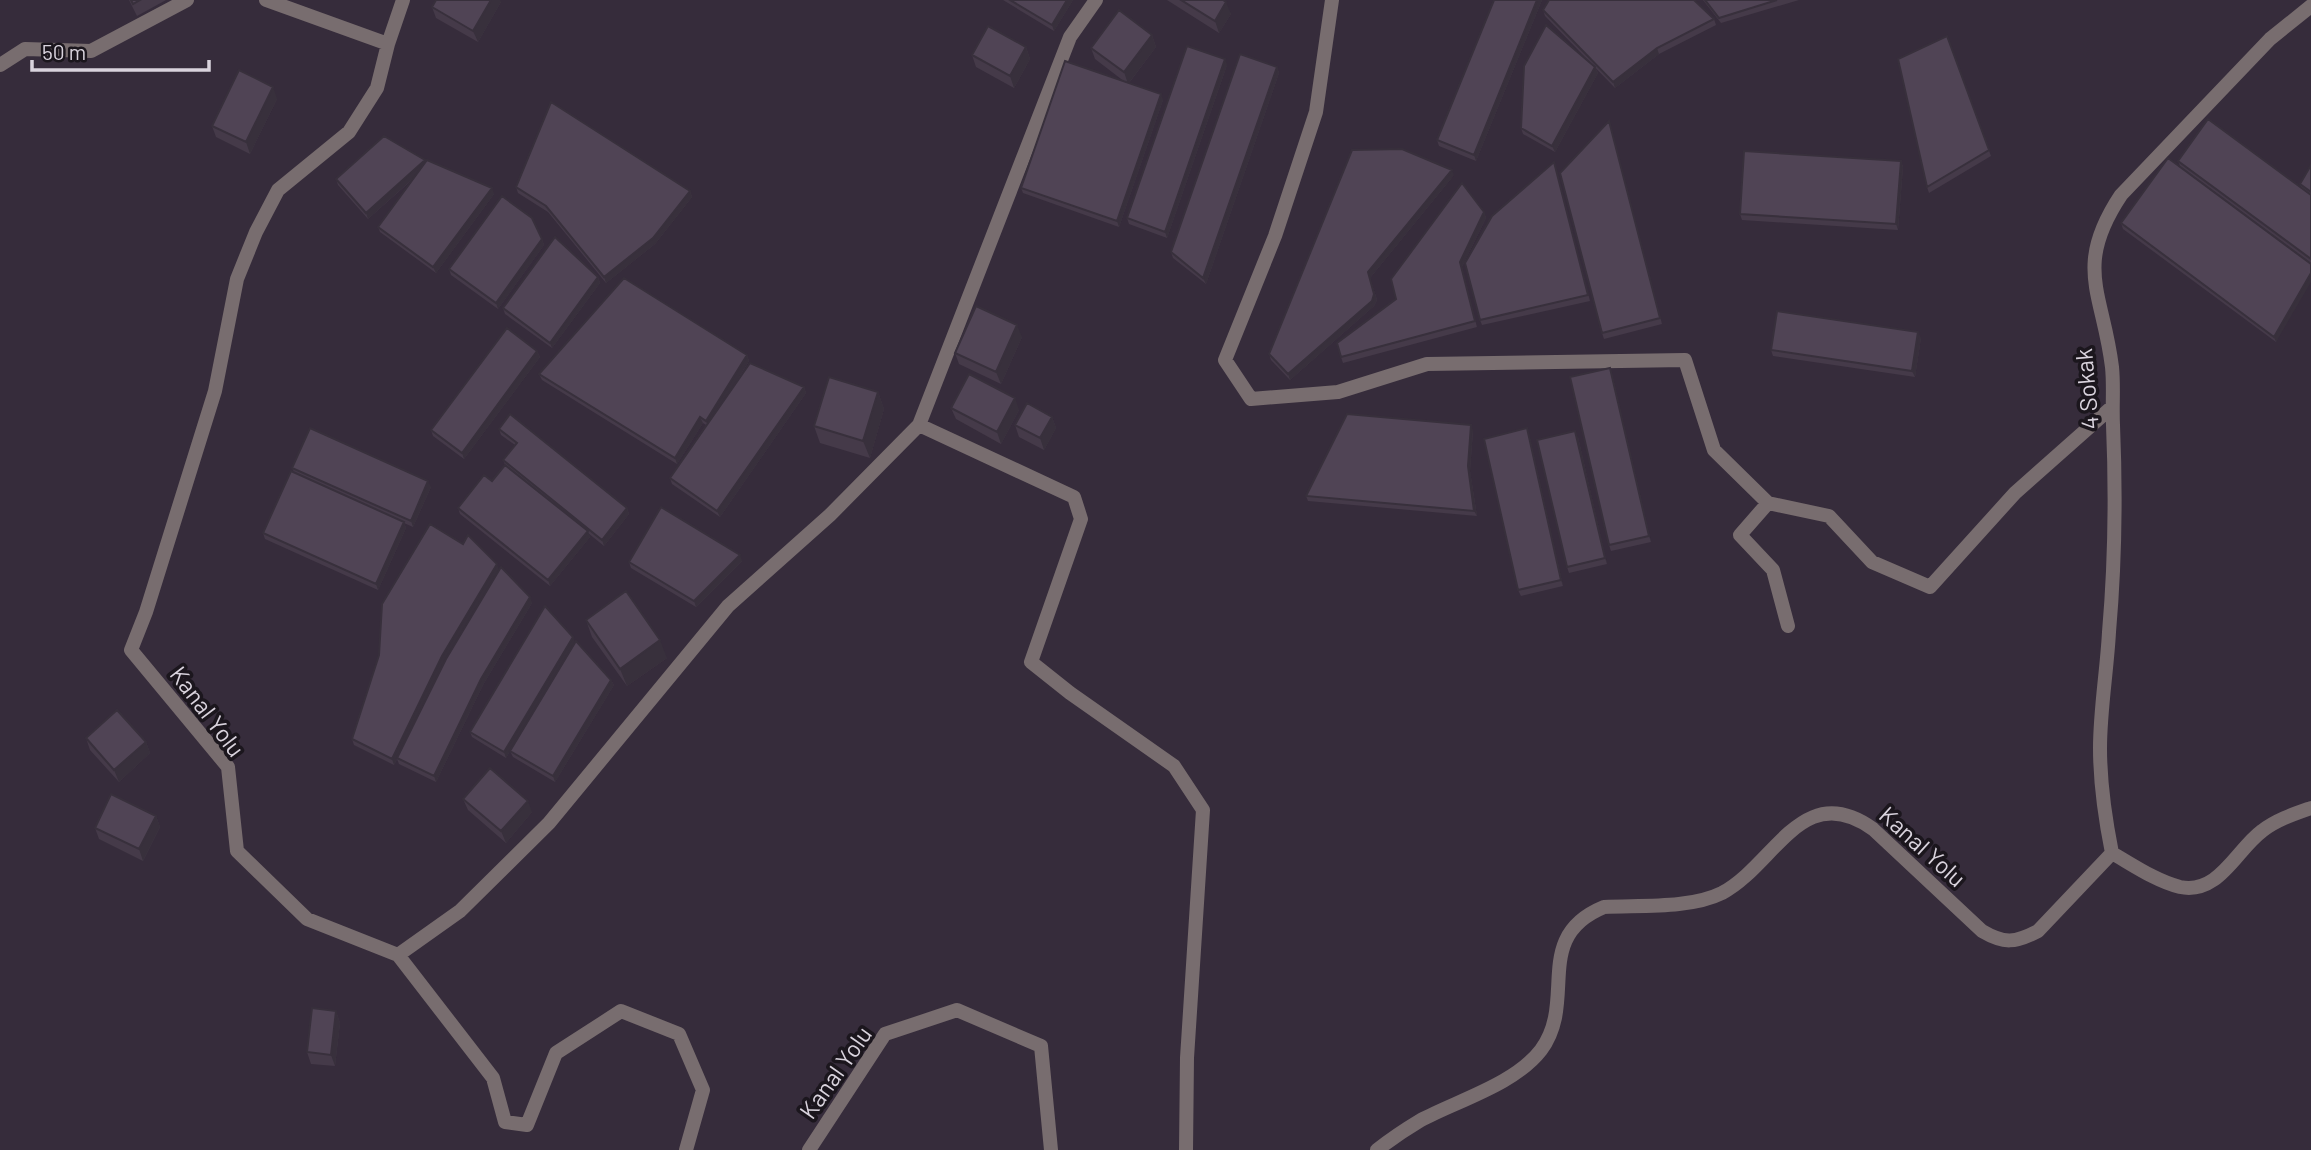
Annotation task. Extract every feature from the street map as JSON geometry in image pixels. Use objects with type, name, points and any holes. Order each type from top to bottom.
[{"type":"street","points":[[0,65],[25,49],[91,51],[187,0]]},
{"type":"street","points":[[266,0],[388,44]]},
{"type":"street","name":"Kanal Yolu","points":[[398,955],[307,919],[237,851],[228,767],[131,650],[146,612],[215,391],[237,279],[256,232],[278,190],[349,132],[377,88],[403,0]]},
{"type":"street","points":[[686,1150],[703,1090],[679,1034],[621,1011],[556,1053],[527,1125],[506,1122],[493,1079],[398,955],[460,911],[549,823],[728,606],[830,515],[919,425],[1070,37],[1096,0]]},
{"type":"street","points":[[1332,0],[1316,112],[1275,236],[1225,360],[1251,399],[1338,392],[1427,363],[1685,360],[1714,450],[1768,503],[1829,516],[1872,562],[1930,587],[2015,493],[2112,407]]},
{"type":"street","name":"4 Sokak","points":[[2112,853],[2104,807],[2100,745],[2115,562],[2115,485],[2112,368],[2094,285],[2098,238],[2107,215],[2121,195],[2270,39],[2311,6]]},
{"type":"street","points":[[919,425],[1074,497],[1081,519],[1031,662],[1070,693],[1174,766],[1203,810],[1186,1058],[1186,1150]]},
{"type":"street","points":[[1768,503],[1740,535],[1773,570],[1788,626]]},
{"type":"street","points":[[2112,853],[2168,883],[2184,888],[2199,887],[2213,881],[2262,831],[2311,808]]},
{"type":"street","name":"Kanal Yolu","points":[[1377,1150],[1420,1121],[1514,1074],[1535,1056],[1549,1036],[1557,1017],[1560,956],[1566,937],[1578,922],[1591,912],[1604,907],[1704,900],[1723,892],[1739,881],[1793,829],[1810,817],[1840,813],[1858,818],[1982,931],[1996,939],[2009,941],[2038,931],[2112,853]]},
{"type":"street","name":"Kanal Yolu","points":[[809,1150],[885,1034],[957,1010],[1041,1046],[1051,1150]]},
{"type":"building","points":[[436,0],[491,0],[473,31],[432,7]]},
{"type":"building","points":[[1010,0],[1067,0],[1052,25]]},
{"type":"building","points":[[1181,0],[1223,0],[1226,2],[1215,21]]},
{"type":"building","points":[[1494,0],[1537,0],[1474,155],[1437,140]]},
{"type":"building","points":[[1549,0],[1694,0],[1714,19],[1657,48],[1613,82],[1543,10]]},
{"type":"building","points":[[1705,0],[1777,0],[1719,18]]},
{"type":"building","points":[[1119,10],[1152,35],[1124,72],[1091,48]]},
{"type":"building","points":[[1546,25],[1595,67],[1552,146],[1521,128],[1524,66]]},
{"type":"building","points":[[988,26],[1026,47],[1010,76],[972,55]]},
{"type":"building","points":[[1947,36],[1989,150],[1927,187],[1898,59]]},
{"type":"building","points":[[1187,46],[1225,59],[1165,232],[1127,218]]},
{"type":"building","points":[[1240,54],[1277,67],[1203,278],[1171,252]]},
{"type":"building","points":[[1065,61],[1161,94],[1117,221],[1021,188]]},
{"type":"building","points":[[239,70],[273,87],[246,142],[212,126]]},
{"type":"building","points":[[551,102],[690,191],[653,238],[604,277],[546,206],[516,187]]},
{"type":"building","points":[[2208,119],[2311,195],[2311,259],[2178,161]]},
{"type":"building","points":[[1609,121],[1660,318],[1602,333],[1560,173]]},
{"type":"building","points":[[384,136],[425,160],[366,213],[336,179]]},
{"type":"building","points":[[1402,149],[1452,170],[1368,272],[1374,294],[1372,301],[1288,374],[1269,354],[1352,150]]},
{"type":"building","points":[[1744,151],[1901,161],[1896,224],[1740,214]]},
{"type":"building","points":[[2168,158],[2311,264],[2311,273],[2274,337],[2121,223]]},
{"type":"building","points":[[427,160],[492,188],[433,267],[378,227]]},
{"type":"building","points":[[1554,162],[1588,295],[1480,320],[1465,263],[1492,216]]},
{"type":"building","points":[[2311,165],[2311,192],[2300,184]]},
{"type":"building","points":[[1462,183],[1484,212],[1460,262],[1475,321],[1341,357],[1337,343],[1396,299],[1391,279]]},
{"type":"building","points":[[502,196],[532,218],[542,239],[496,303],[449,269]]},
{"type":"building","points":[[555,237],[598,277],[550,343],[503,308]]},
{"type":"building","points":[[624,278],[747,355],[706,421],[700,417],[675,458],[539,374]]},
{"type":"building","points":[[976,306],[1017,325],[996,372],[955,353]]},
{"type":"building","points":[[1777,311],[1918,332],[1912,371],[1771,350]]},
{"type":"building","points":[[507,328],[537,351],[462,453],[431,430]]},
{"type":"building","points":[[750,363],[804,387],[717,511],[670,478]]},
{"type":"building","points":[[1610,368],[1649,536],[1609,545],[1570,377]]},
{"type":"building","points":[[969,374],[1015,398],[997,432],[951,408]]},
{"type":"building","points":[[829,377],[878,392],[863,441],[814,426]]},
{"type":"building","points":[[1027,403],[1052,417],[1040,438],[1015,425]]},
{"type":"building","points":[[510,414],[627,508],[602,540],[503,460],[517,443],[499,429]]},
{"type":"building","points":[[1347,414],[1471,425],[1468,466],[1474,511],[1306,496]]},
{"type":"building","points":[[310,428],[428,481],[411,521],[292,468]]},
{"type":"building","points":[[1527,428],[1561,580],[1518,590],[1484,439]]},
{"type":"building","points":[[1575,431],[1605,558],[1567,567],[1537,440]]},
{"type":"building","points":[[505,465],[588,531],[548,580],[458,508],[484,475],[492,481]]},
{"type":"building","points":[[291,471],[404,522],[376,584],[263,533]]},
{"type":"building","points":[[661,507],[740,555],[694,601],[629,562]]},
{"type":"building","points":[[430,524],[463,544],[468,535],[497,564],[442,656],[392,759],[352,739],[379,655],[382,604]]},
{"type":"building","points":[[501,567],[530,597],[481,679],[434,776],[397,758],[446,659]]},
{"type":"building","points":[[626,591],[660,640],[620,669],[586,620]]},
{"type":"building","points":[[545,606],[573,637],[504,752],[470,732]]},
{"type":"building","points":[[576,641],[611,680],[553,776],[510,751]]},
{"type":"building","points":[[117,710],[146,742],[114,770],[86,738]]},
{"type":"building","points":[[490,768],[528,801],[501,831],[463,799]]},
{"type":"building","points":[[111,794],[156,816],[139,849],[95,828]]},
{"type":"building","points":[[312,1008],[336,1011],[331,1055],[307,1052]]}]
